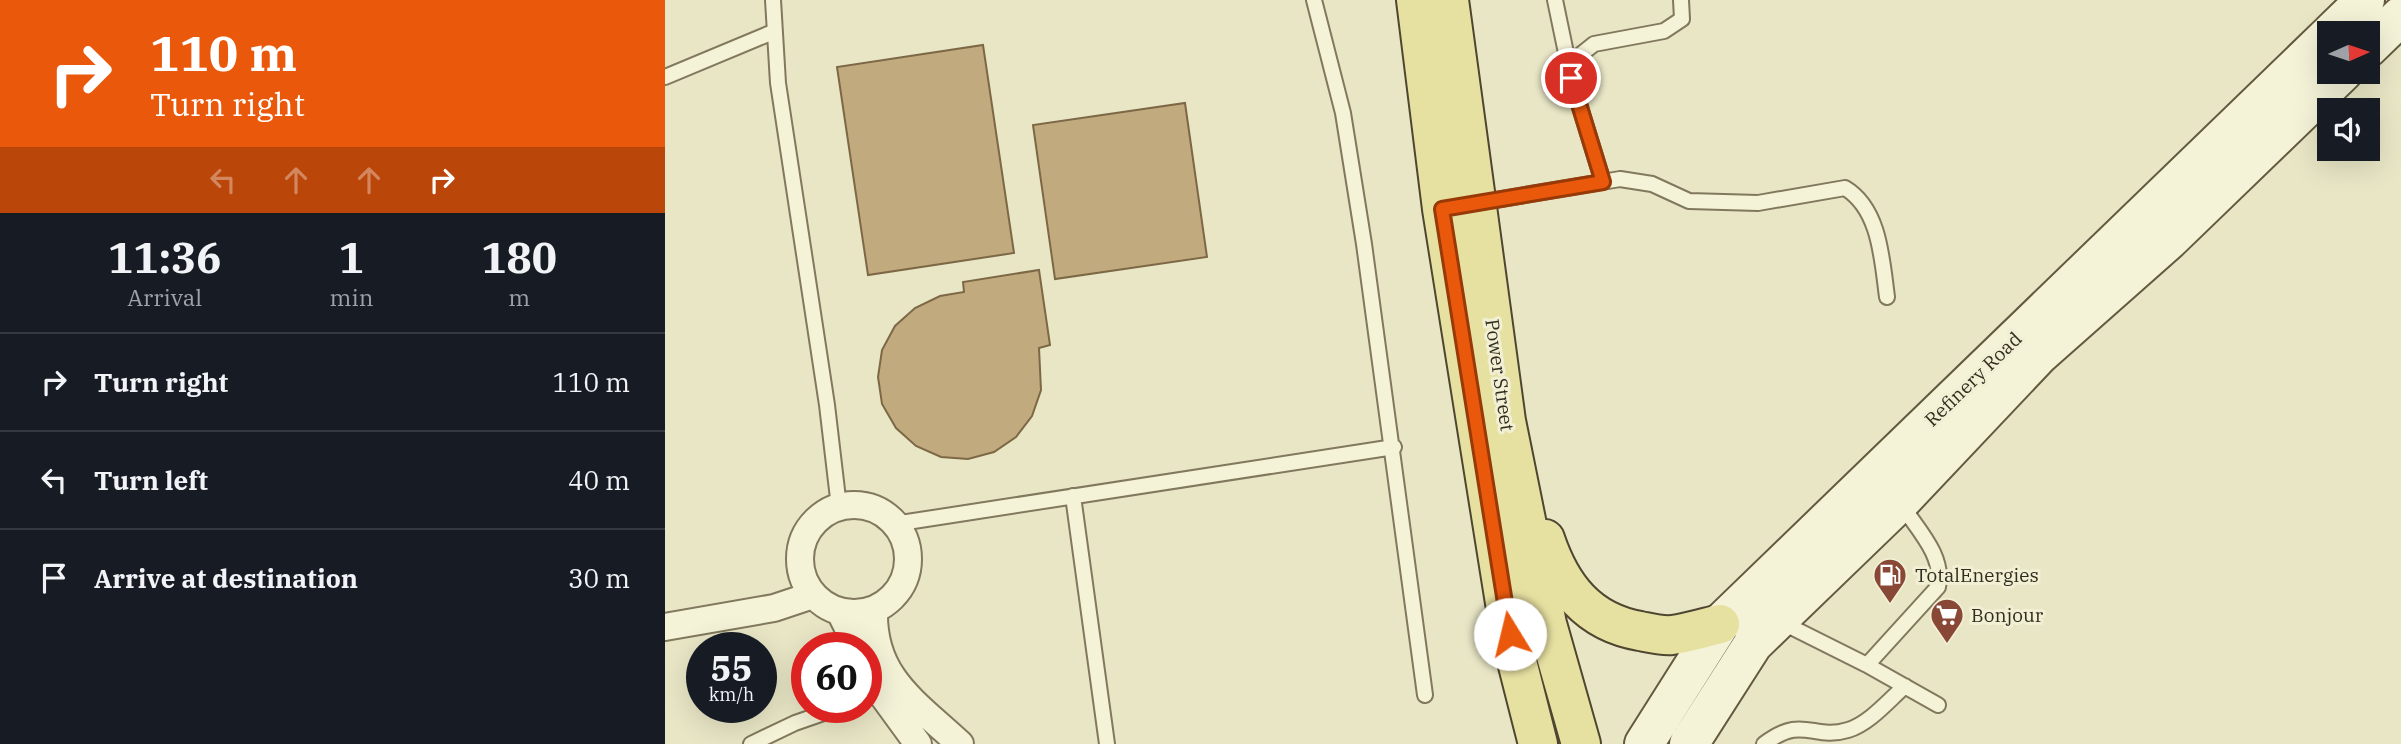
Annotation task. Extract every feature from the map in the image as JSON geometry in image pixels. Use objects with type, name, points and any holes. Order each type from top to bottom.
[{"type":"main road","name":"Power Street","points":[[1416,0],[1547,624],[1581,744]]},
{"type":"main road","name":"Power Street","points":[[1449,0],[1459,206],[1510,634],[1532,734]]},
{"type":"main road","name":"Refinery Road","points":[[2343,21],[2365,0]]},
{"type":"main road","points":[[2380,36],[2401,16]]},
{"type":"main road","name":"Refinery Road","points":[[1644,744],[1720,624],[1888,487],[2286,101],[2317,54]]},
{"type":"main road","name":"Refinery Road","points":[[2286,101],[2319,84]]},
{"type":"main road","points":[[1506,421],[1556,569],[1584,608],[1625,628],[1649,633],[1671,635],[1720,624]]},
{"type":"main road","name":"Refinery Road","points":[[1689,744],[1753,643],[1777,620],[1888,487]]},
{"type":"street","points":[[839,507],[869,508],[883,514],[894,524],[908,555],[900,588],[889,601],[874,610],[857,614],[840,612],[825,606],[803,580],[800,562],[802,544],[810,527],[823,515],[839,507]]},
{"type":"street","points":[[665,626],[774,608],[813,595]]},
{"type":"street","points":[[874,610],[877,648],[885,668],[884,695],[918,744]]},
{"type":"street","points":[[840,612],[850,632]]},
{"type":"street","points":[[884,695],[960,744]]},
{"type":"lane","points":[[773,0],[773,32],[839,507]]},
{"type":"lane","points":[[1314,0],[1343,113],[1394,447],[1425,695]]},
{"type":"lane","points":[[1555,0],[1571,78],[1603,182]]},
{"type":"lane","points":[[1571,78],[1579,56],[1594,44],[1664,31],[1682,19],[1681,0]]},
{"type":"lane","points":[[665,76],[773,32]]},
{"type":"lane","points":[[1459,206],[1620,179],[1652,184],[1689,201],[1758,203],[1845,188],[1858,196],[1867,208],[1881,252],[1887,297]]},
{"type":"lane","points":[[894,524],[1394,447]]},
{"type":"lane","points":[[1867,665],[1938,587],[1941,573],[1936,556],[1888,487]]},
{"type":"lane","points":[[1073,496],[1107,744]]},
{"type":"lane","points":[[1777,620],[1867,665],[1938,705]]},
{"type":"lane","points":[[1764,744],[1790,728],[1848,730],[1861,724],[1905,686]]},
{"type":"lane","points":[[751,744],[802,723]]},
{"type":"building","points":[[983,45],[1014,253],[868,275],[837,67]]},
{"type":"building","points":[[1185,103],[1207,257],[1055,279],[1033,125]]},
{"type":"building","points":[[1039,270],[1050,345],[1039,348],[1041,390],[1032,416],[1016,437],[994,452],[968,459],[941,457],[916,446],[896,428],[882,404],[878,377],[882,350],[895,326],[915,308],[940,296],[964,292],[963,282]]},
{"type":"place","name":"TotalEnergies","points":[[1890,605]]},
{"type":"place","name":"Bonjour","points":[[1947,645]]},
{"type":"route","points":[[1510,634],[1442,209],[1603,182],[1571,78]]}]
